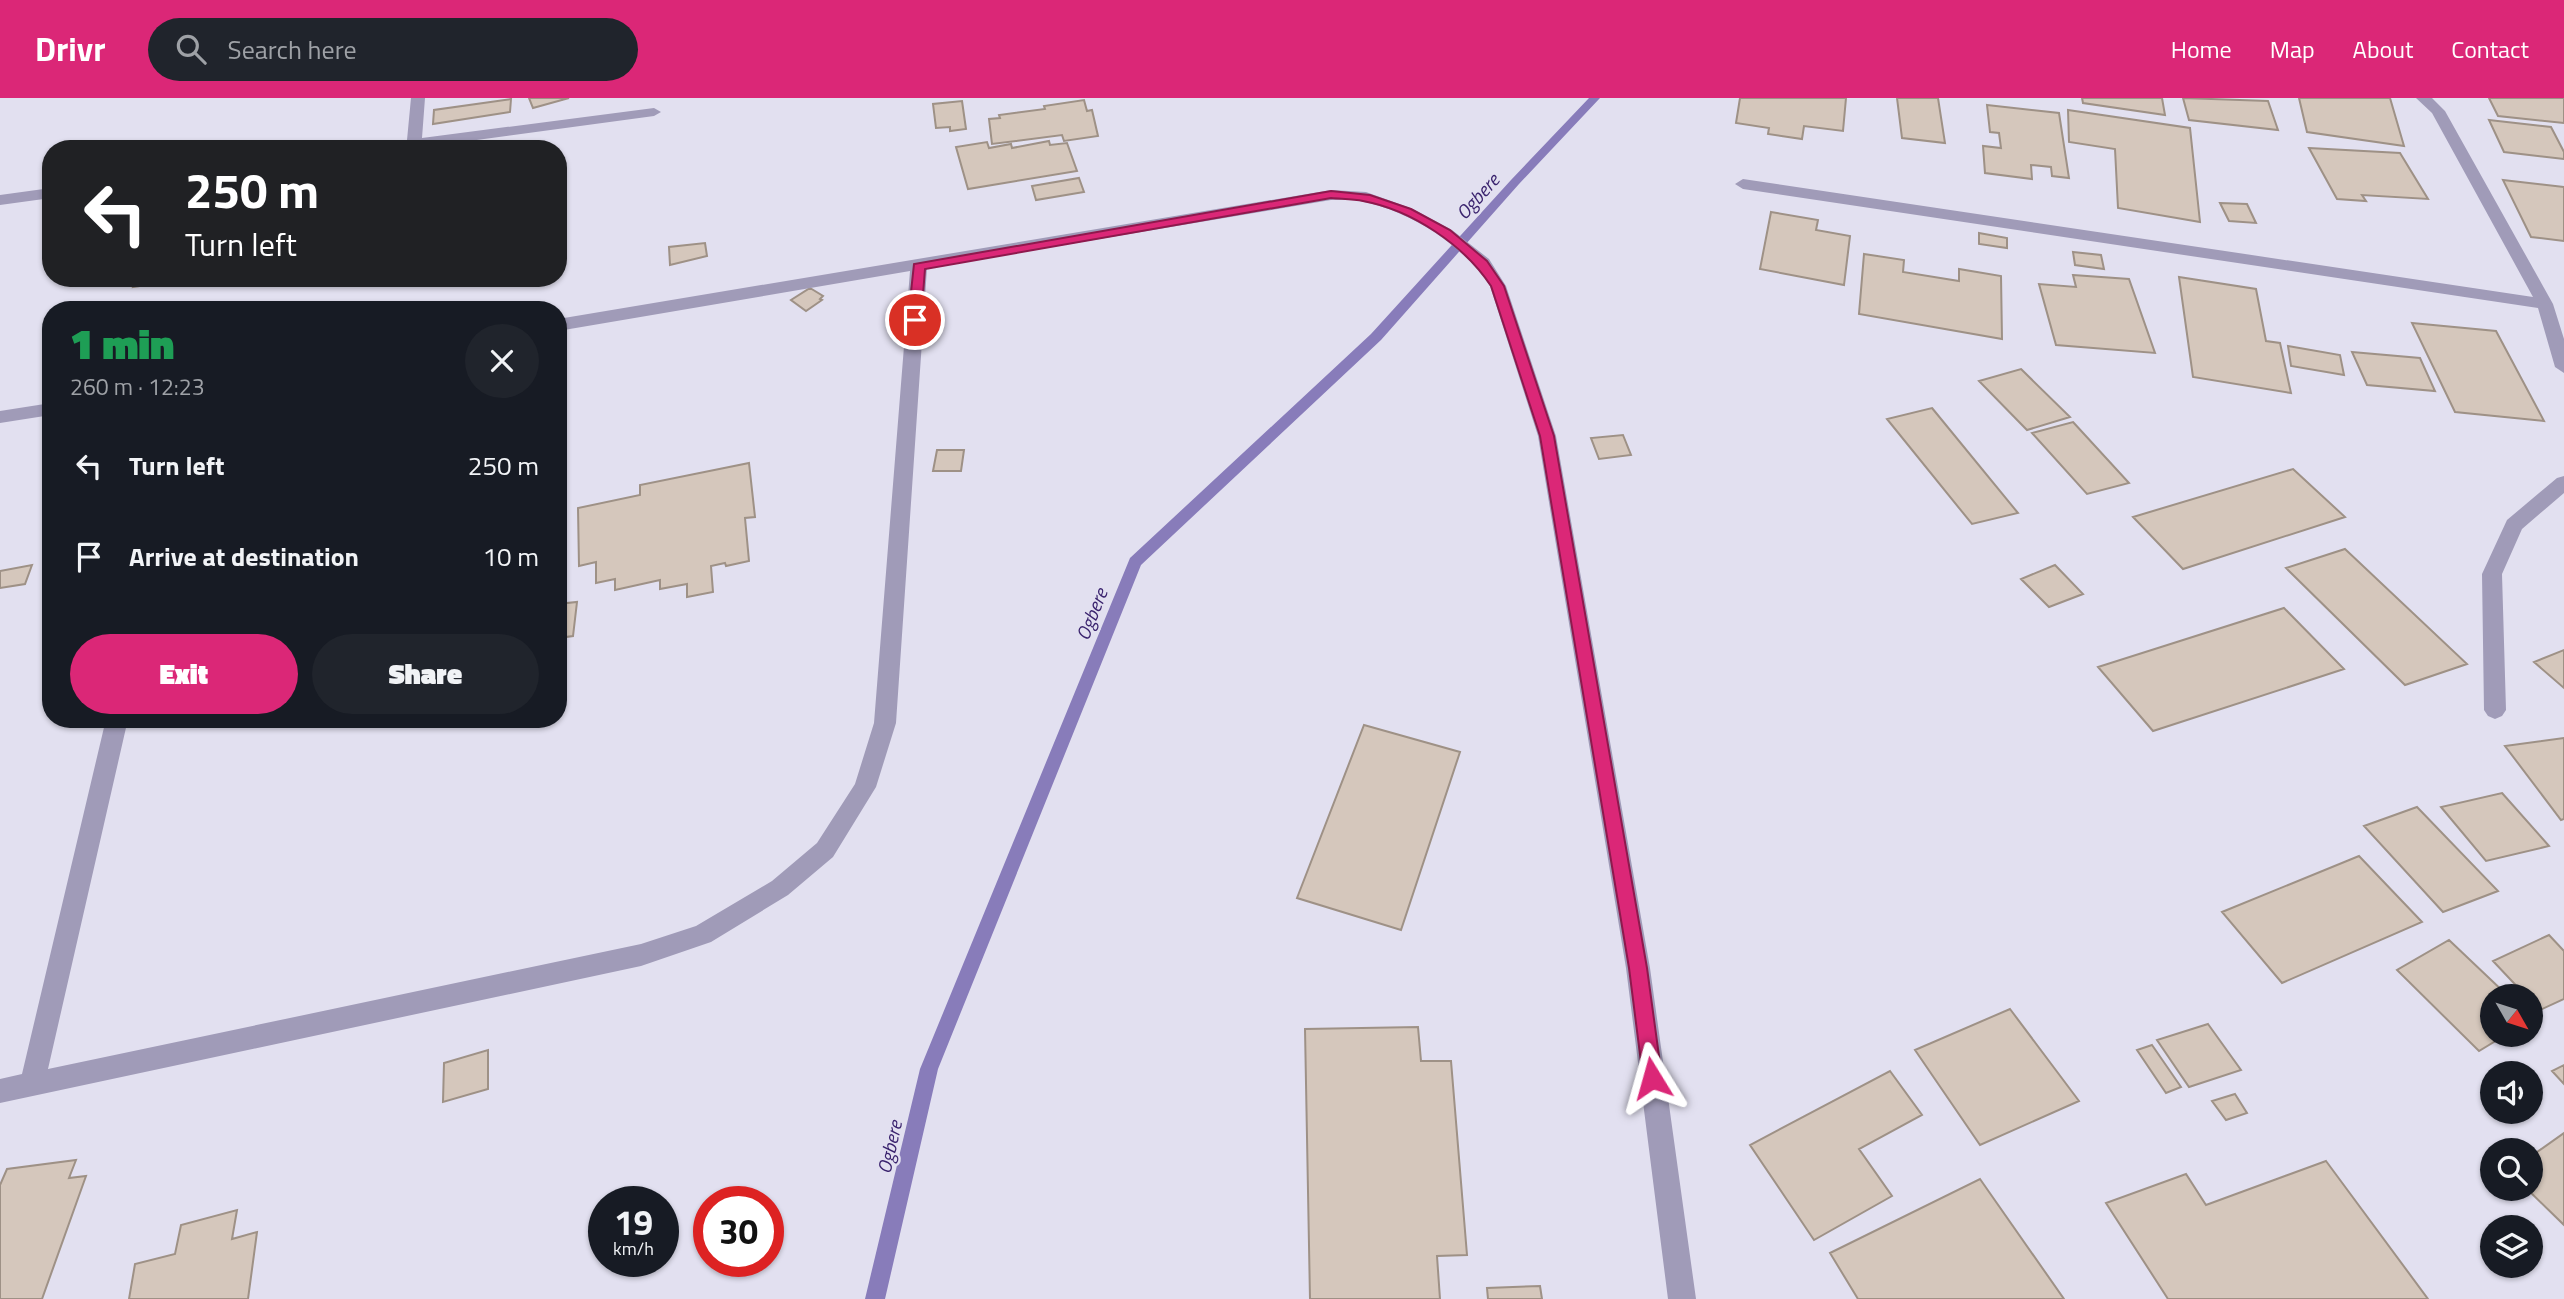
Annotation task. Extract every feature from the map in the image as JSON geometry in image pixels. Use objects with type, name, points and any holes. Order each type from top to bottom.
[{"type":"street","points":[[414,140],[418,98]]},
{"type":"street","points":[[2423,98],[2438,111],[2544,304],[2564,367]]},
{"type":"street","points":[[437,140],[654,112]]},
{"type":"street","points":[[1743,184],[2544,304]]},
{"type":"street","points":[[0,200],[42,194]]},
{"type":"street","points":[[567,324],[1331,195],[1366,197],[1407,212],[1446,233],[1483,263],[1498,286],[1547,436],[1638,968],[1682,1299]]},
{"type":"street","points":[[0,1091],[641,955],[703,934],[780,888],[825,850],[865,787],[886,723],[919,266]]},
{"type":"street","points":[[0,417],[42,410]]},
{"type":"street","points":[[2495,710],[2492,573],[2514,525],[2564,483]]},
{"type":"street","points":[[32,1083],[115,728]]},
{"type":"building","points":[[529,98],[569,98],[533,108]]},
{"type":"building","points":[[1740,98],[1846,98],[1843,131],[1804,126],[1802,139],[1768,134],[1769,128],[1736,123]]},
{"type":"building","points":[[1897,98],[1938,98],[1945,143],[1902,138]]},
{"type":"building","points":[[2082,98],[2162,98],[2165,115],[2083,103]]},
{"type":"building","points":[[2183,98],[2268,101],[2278,130],[2189,120]]},
{"type":"building","points":[[2299,98],[2390,98],[2404,146],[2307,132]]},
{"type":"building","points":[[2489,98],[2564,98],[2564,123],[2498,116]]},
{"type":"building","points":[[511,99],[510,112],[433,124],[434,110]]},
{"type":"building","points":[[1084,100],[1087,111],[1092,110],[1098,136],[1064,141],[1062,135],[992,144],[989,119]]},
{"type":"building","points":[[962,101],[966,129],[950,131],[950,127],[936,128],[933,104]]},
{"type":"building","points":[[1987,105],[2059,113],[2069,178],[2052,176],[2051,167],[2031,165],[2032,179],[1985,173],[1983,146],[2001,148],[1999,133],[1990,132]]},
{"type":"building","points":[[2068,110],[2190,128],[2200,222],[2118,208],[2115,149],[2069,142]]},
{"type":"building","points":[[2489,120],[2551,127],[2564,152],[2564,159],[2504,152]]},
{"type":"building","points":[[1049,141],[1050,145],[1067,143],[1077,171],[968,189],[956,147],[987,142],[989,148],[1011,144],[1012,148]]},
{"type":"building","points":[[2309,148],[2400,153],[2428,199],[2362,195],[2366,201],[2337,199]]},
{"type":"building","points":[[1079,178],[1084,192],[1036,200],[1032,186]]},
{"type":"building","points":[[2503,180],[2564,187],[2564,241],[2531,237]]},
{"type":"building","points":[[2220,203],[2247,204],[2256,223],[2229,221]]},
{"type":"building","points":[[1771,212],[1818,220],[1816,230],[1850,236],[1844,285],[1760,269]]},
{"type":"building","points":[[1979,233],[2007,238],[2007,248],[1979,244]]},
{"type":"building","points":[[705,243],[707,256],[670,265],[669,247]]},
{"type":"building","points":[[2073,252],[2101,255],[2104,269],[2075,265]]},
{"type":"building","points":[[1864,254],[1904,260],[1903,272],[1959,281],[1959,269],[2001,276],[2002,339],[1859,314]]},
{"type":"building","points":[[2073,275],[2129,279],[2155,353],[2056,345],[2039,284],[2076,287]]},
{"type":"building","points":[[2179,277],[2256,289],[2266,341],[2280,343],[2291,393],[2193,377]]},
{"type":"building","points":[[810,288],[823,296],[820,299],[822,300],[806,311],[791,300]]},
{"type":"building","points":[[2412,323],[2496,331],[2544,421],[2455,412]]},
{"type":"building","points":[[2288,346],[2340,355],[2344,375],[2291,366]]},
{"type":"building","points":[[2352,352],[2420,358],[2435,391],[2367,385]]},
{"type":"building","points":[[2021,369],[2070,417],[2027,430],[1979,381]]},
{"type":"building","points":[[1932,408],[2018,513],[1972,524],[1887,419]]},
{"type":"building","points":[[2073,422],[2129,483],[2087,494],[2032,433]]},
{"type":"building","points":[[1623,435],[1631,455],[1599,459],[1591,438]]},
{"type":"building","points":[[937,450],[964,450],[961,471],[933,471]]},
{"type":"building","points":[[749,463],[755,517],[745,518],[749,561],[711,566],[713,592],[687,597],[687,584],[660,589],[660,580],[615,590],[615,579],[596,583],[596,562],[579,566],[578,508],[640,495],[640,485]]},
{"type":"building","points":[[2293,469],[2345,517],[2183,569],[2133,517]]},
{"type":"building","points":[[2345,549],[2467,664],[2405,685],[2286,568]]},
{"type":"building","points":[[32,565],[25,584],[0,588],[0,571]]},
{"type":"building","points":[[2055,565],[2083,594],[2049,607],[2021,579]]},
{"type":"building","points":[[577,602],[573,636],[567,637],[567,603]]},
{"type":"building","points":[[2284,608],[2344,669],[2153,731],[2098,667]]},
{"type":"building","points":[[2564,650],[2564,688],[2534,662]]},
{"type":"building","points":[[1364,725],[1460,752],[1401,930],[1297,898]]},
{"type":"building","points":[[2564,738],[2564,819],[2561,820],[2505,746]]},
{"type":"building","points":[[2502,793],[2549,846],[2486,861],[2441,807]]},
{"type":"building","points":[[2417,807],[2498,891],[2443,912],[2364,826]]},
{"type":"building","points":[[2359,856],[2422,922],[2282,983],[2222,912]]},
{"type":"building","points":[[2549,935],[2564,951],[2564,999],[2543,1009],[2543,984],[2515,984],[2493,961]]},
{"type":"building","points":[[2449,940],[2495,984],[2480,984],[2480,1047],[2486,1047],[2479,1051],[2397,970]]},
{"type":"building","points":[[2010,1009],[2079,1101],[1980,1145],[1915,1050]]},
{"type":"building","points":[[2208,1024],[2241,1070],[2189,1087],[2157,1040]]},
{"type":"building","points":[[1418,1027],[1421,1061],[1451,1061],[1467,1255],[1437,1256],[1440,1299],[1310,1299],[1305,1029]]},
{"type":"building","points":[[2152,1045],[2181,1087],[2166,1093],[2137,1050]]},
{"type":"building","points":[[488,1050],[488,1089],[443,1102],[444,1063]]},
{"type":"building","points":[[2564,1065],[2564,1084],[2552,1071]]},
{"type":"building","points":[[1890,1071],[1922,1115],[1859,1149],[1892,1196],[1814,1240],[1750,1145]]},
{"type":"building","points":[[2235,1094],[2247,1113],[2226,1120],[2212,1101]]},
{"type":"building","points":[[2564,1133],[2564,1225],[2539,1201],[2543,1201],[2543,1148]]},
{"type":"building","points":[[76,1160],[69,1178],[86,1176],[42,1299],[0,1299],[0,1185],[7,1169]]},
{"type":"building","points":[[2326,1161],[2428,1299],[2168,1299],[2106,1203],[2186,1174],[2206,1205]]},
{"type":"building","points":[[1980,1179],[2064,1299],[1858,1299],[1830,1253]]},
{"type":"building","points":[[237,1210],[232,1239],[257,1232],[248,1299],[129,1299],[135,1264],[175,1254],[181,1225]]},
{"type":"building","points":[[1540,1286],[1542,1299],[1488,1299],[1487,1288]]},
{"type":"waterway","name":"Ogbere","points":[[875,1299],[929,1069],[1135,562],[1376,337],[1515,182],[1595,98]]},
{"type":"route","points":[[915,320],[919,266],[1331,195],[1366,197],[1407,212],[1446,233],[1483,263],[1498,286],[1547,436],[1638,968],[1652,1078]]}]
